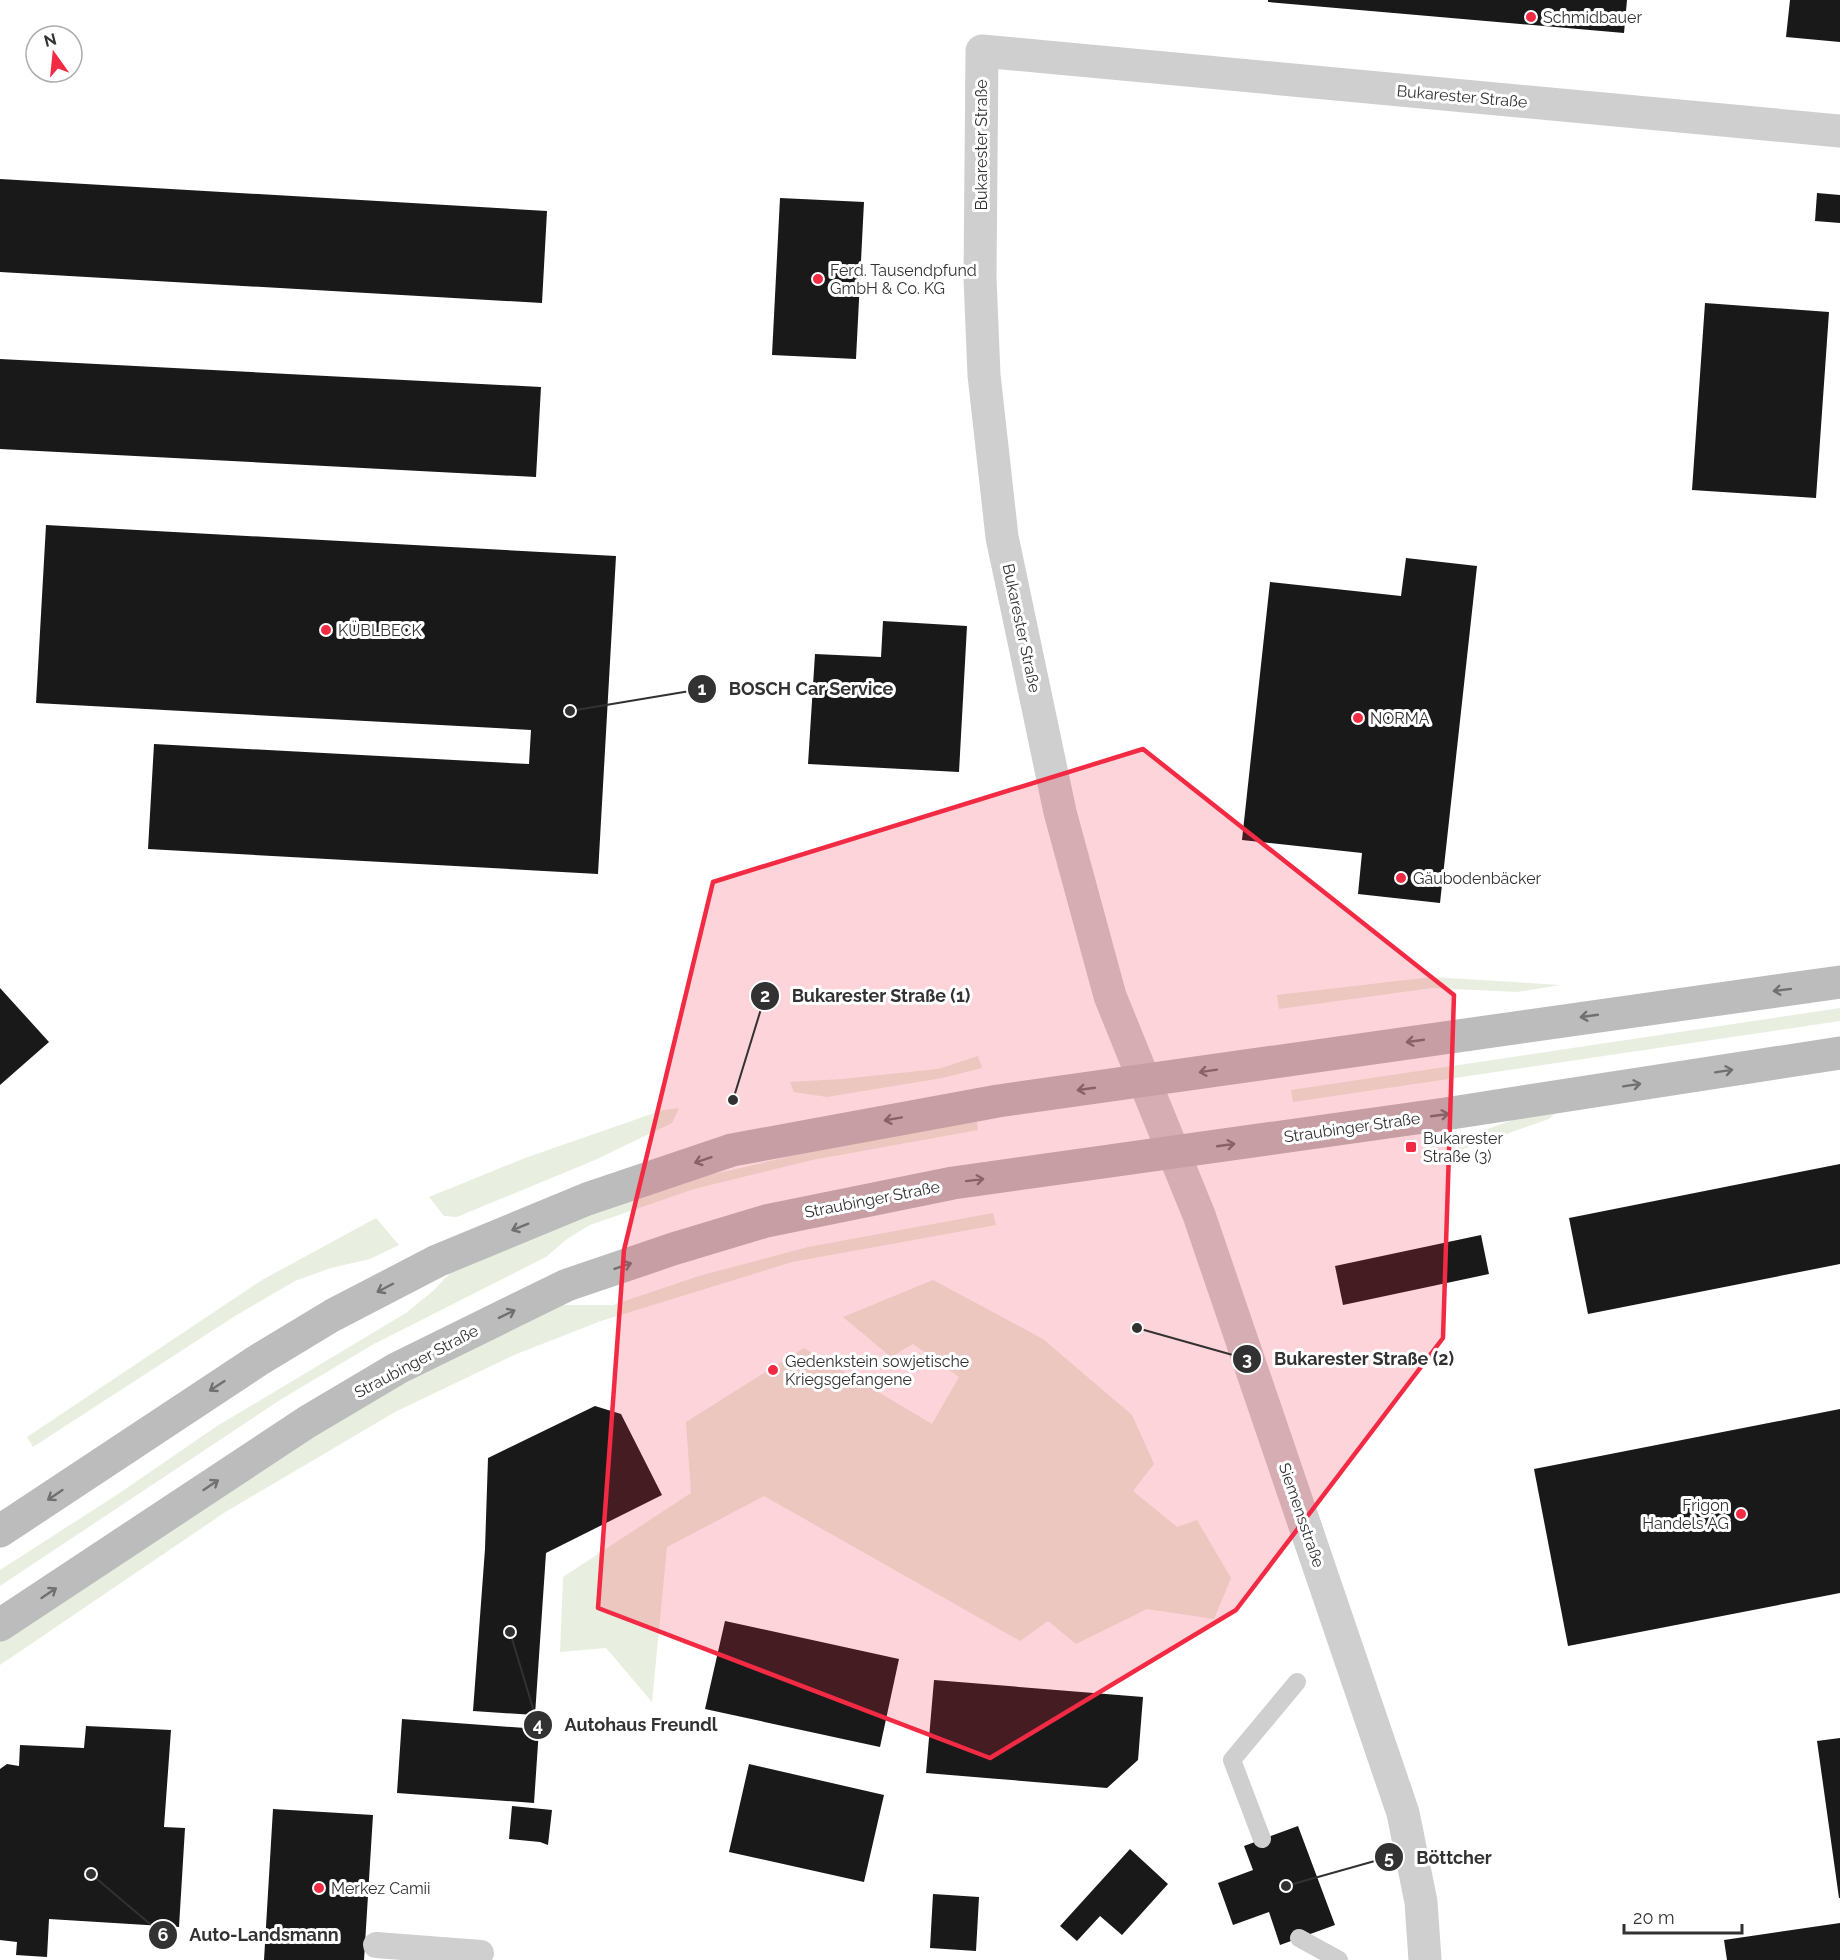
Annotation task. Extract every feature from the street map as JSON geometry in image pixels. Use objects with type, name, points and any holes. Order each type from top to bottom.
[{"type":"main road","points":[[0,1531],[198,1398],[333,1316],[437,1261],[587,1199],[732,1150],[998,1101],[1840,982]]},
{"type":"main road","name":"Straubinger Straße","points":[[0,1625],[307,1422],[398,1368],[567,1285],[673,1249],[766,1221],[953,1183],[1174,1153],[1840,1053]]},
{"type":"street","name":"Bukarester Straße","points":[[1144,1080],[1110,996],[1060,812],[1002,537],[984,375],[980,278],[982,51],[1840,131]]},
{"type":"street","name":"Siemensstraße","points":[[1144,1080],[1199,1215],[1403,1813],[1421,1902],[1425,1960]]},
{"type":"street","points":[[376,1945],[481,1953]]},
{"type":"lane","points":[[1262,1839],[1232,1760],[1297,1682]]},
{"type":"lane","points":[[1299,1938],[1339,1960]]},
{"type":"highlighted area","points":[[1143,749],[1454,995],[1443,1338],[1236,1610],[990,1758],[598,1608],[624,1250],[713,882]]},
{"type":"green space","points":[[1432,977],[1561,985],[1517,992],[1432,988],[1279,1009],[1277,995]]},
{"type":"green space","points":[[1840,1008],[1840,1021],[1293,1102],[1291,1090]]},
{"type":"green space","points":[[978,1056],[982,1068],[942,1078],[827,1097],[794,1092],[790,1082],[938,1069]]},
{"type":"green space","points":[[679,1108],[672,1123],[595,1160],[457,1217],[444,1216],[429,1197],[525,1158],[663,1110]]},
{"type":"green space","points":[[1555,1113],[1549,1119],[1461,1150],[1440,1146],[1521,1117]]},
{"type":"green space","points":[[977,1121],[978,1130],[812,1160],[694,1189],[590,1225],[567,1239],[546,1257],[372,1345],[280,1400],[0,1586],[0,1570],[118,1494],[217,1426],[406,1313],[433,1291],[455,1268],[576,1217],[688,1180],[826,1148]]},
{"type":"green space","points":[[993,1213],[996,1225],[792,1262],[601,1321],[514,1355],[395,1412],[224,1513],[0,1665],[0,1641],[263,1465],[445,1357],[556,1305],[613,1305],[699,1276],[808,1247]]},
{"type":"green space","points":[[376,1218],[399,1245],[370,1259],[331,1268],[295,1281],[235,1316],[33,1447],[27,1437],[262,1280]]},
{"type":"green space","points":[[933,1280],[1043,1339],[1132,1415],[1154,1464],[1133,1491],[1177,1527],[1197,1520],[1231,1578],[1214,1619],[1147,1609],[1076,1644],[1048,1621],[1020,1641],[764,1496],[667,1547],[652,1702],[606,1648],[560,1652],[563,1577],[691,1493],[686,1422],[804,1348],[932,1424],[959,1377],[913,1344],[891,1357],[843,1317]]},
{"type":"building","name":"Schmidbauer","points":[[1268,0],[1627,0],[1624,33],[1268,2]]},
{"type":"building","points":[[1790,0],[1840,0],[1840,42],[1786,37]]},
{"type":"building","points":[[0,179],[547,211],[542,303],[0,272]]},
{"type":"building","points":[[1817,193],[1840,195],[1840,223],[1815,221]]},
{"type":"building","name":"Ferd. Tausendpfund GmbH & Co. KG","points":[[780,198],[864,202],[856,359],[772,355]]},
{"type":"building","points":[[1705,303],[1829,312],[1816,498],[1692,490]]},
{"type":"building","points":[[0,359],[541,387],[536,477],[0,449]]},
{"type":"building","name":"KÜBLBECK","points":[[46,525],[616,556],[598,874],[148,849],[154,744],[529,764],[531,730],[36,703]]},
{"type":"building","name":"NORMA","points":[[1406,558],[1477,566],[1440,903],[1358,894],[1362,853],[1242,840],[1270,582],[1401,596]]},
{"type":"building","points":[[883,621],[967,626],[959,772],[808,764],[815,654],[881,657]]},
{"type":"building","points":[[0,988],[49,1042],[0,1085]]},
{"type":"building","points":[[1840,1164],[1840,1264],[1588,1314],[1569,1218]]},
{"type":"building","points":[[1481,1235],[1489,1274],[1343,1305],[1335,1266]]},
{"type":"building","points":[[595,1406],[621,1414],[662,1495],[546,1553],[535,1715],[473,1711],[485,1549],[488,1458]]},
{"type":"building","points":[[1840,1409],[1840,1593],[1568,1646],[1534,1469]]},
{"type":"building","points":[[725,1621],[899,1659],[880,1747],[705,1709]]},
{"type":"building","points":[[934,1680],[1143,1697],[1138,1760],[1107,1788],[926,1773]]},
{"type":"building","points":[[402,1719],[539,1729],[534,1803],[397,1793]]},
{"type":"building","points":[[86,1726],[171,1730],[164,1827],[185,1828],[179,1927],[49,1919],[47,1957],[16,1955],[17,1942],[0,1940],[0,1769],[7,1764],[19,1766],[20,1745],[84,1748]]},
{"type":"building","points":[[1840,1738],[1840,1898],[1839,1898],[1817,1741]]},
{"type":"building","points":[[749,1764],[884,1795],[864,1882],[729,1852]]},
{"type":"building","points":[[512,1806],[552,1810],[548,1845],[509,1839]]},
{"type":"building","name":"Merkez Camii","points":[[273,1809],[373,1815],[364,1960],[264,1960]]},
{"type":"building","points":[[1298,1826],[1335,1925],[1280,1945],[1269,1912],[1233,1925],[1218,1883],[1253,1870],[1244,1846]]},
{"type":"building","points":[[1130,1849],[1168,1884],[1122,1935],[1100,1916],[1077,1941],[1060,1926]]},
{"type":"building","points":[[933,1894],[979,1897],[976,1951],[930,1948]]},
{"type":"building","points":[[1840,1923],[1840,1960],[1727,1960],[1724,1940]]},
{"type":"place","name":"Schmidbauer","points":[[1531,17]]},
{"type":"place","name":"Ferd. Tausendpfund GmbH & Co. KG","points":[[818,279]]},
{"type":"place","name":"KÜBLBECK","points":[[326,630]]},
{"type":"place","name":"BOSCH Car Service","points":[[570,711]]},
{"type":"place","name":"NORMA","points":[[1358,718]]},
{"type":"place","name":"Gäubodenbäcker","points":[[1401,878]]},
{"type":"place","name":"Bukarester Straße (1)","points":[[733,1100]]},
{"type":"place","name":"Bukarester Straße (3)","points":[[1411,1147]]},
{"type":"place","name":"Bukarester Straße (2)","points":[[1137,1328]]},
{"type":"place","name":"Gedenkstein sowjetische Kriegsgefangene","points":[[773,1370]]},
{"type":"place","name":"Frigon Handels AG","points":[[1741,1514]]},
{"type":"place","name":"Autohaus Freundl","points":[[510,1632]]},
{"type":"place","name":"Auto-Landsmann","points":[[91,1874]]},
{"type":"place","name":"Böttcher","points":[[1286,1886]]},
{"type":"place","name":"Merkez Camii","points":[[319,1888]]}]
